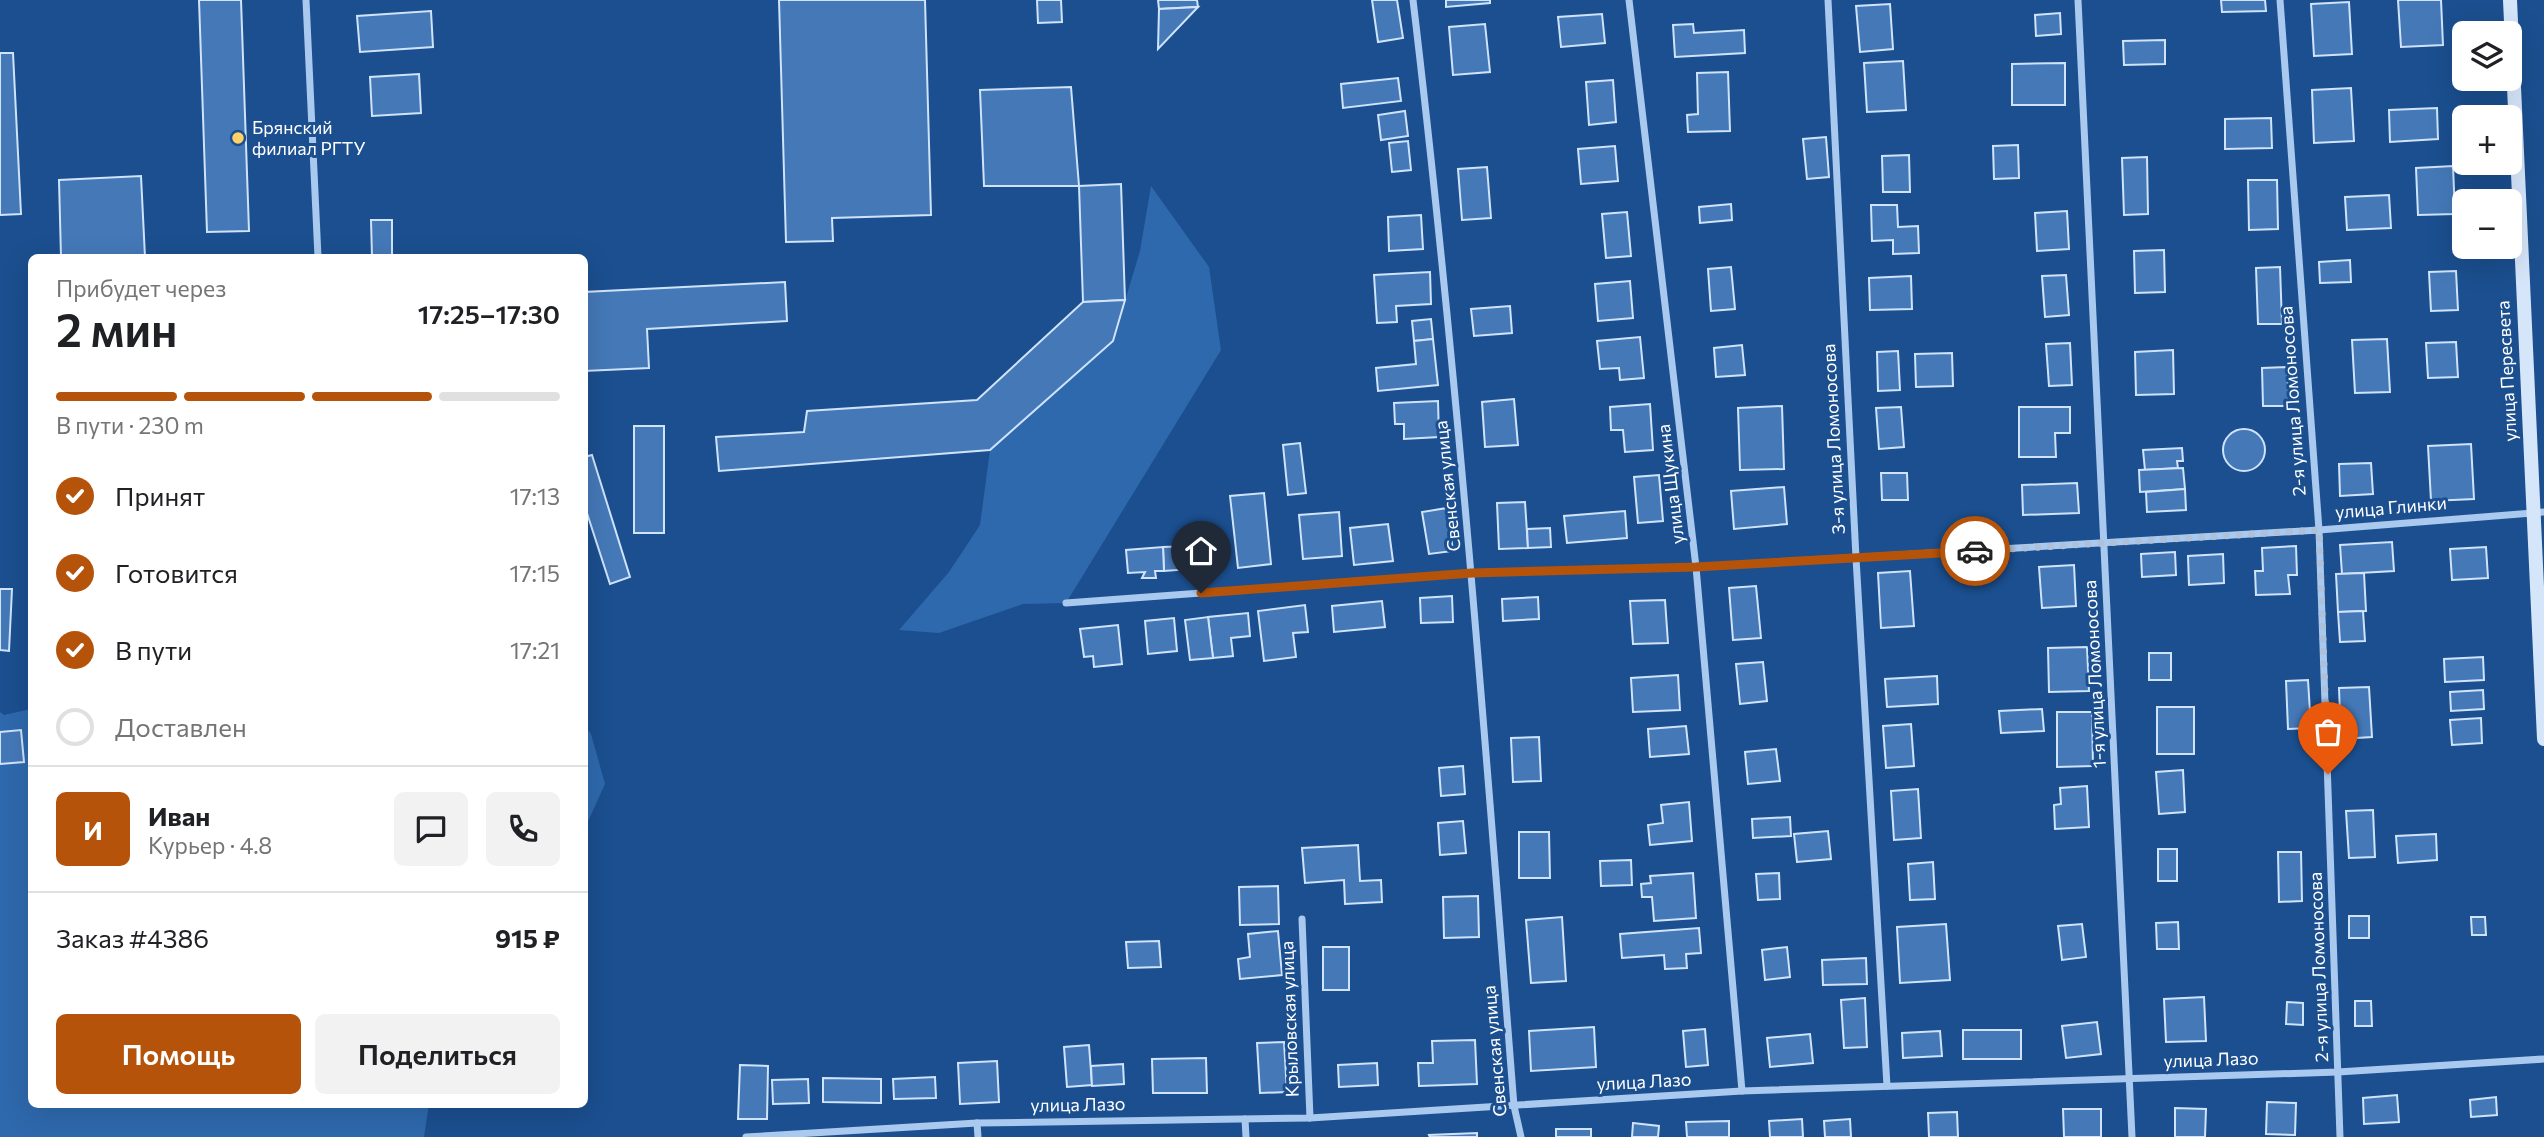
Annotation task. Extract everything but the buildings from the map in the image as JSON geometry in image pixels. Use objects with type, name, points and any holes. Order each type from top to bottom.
[{"type":"main road","name":"улица Пересвета","points":[[2510,0],[2539,512],[2544,739]]},
{"type":"street","points":[[306,0],[318,254]]},
{"type":"street","name":"Свенская улица","points":[[1413,0],[1433,169],[1472,573],[1514,1106],[1521,1137]]},
{"type":"street","name":"улица Щукина","points":[[1629,0],[1696,567],[1742,1091]]},
{"type":"street","name":"3-я улица Ломоносова","points":[[1828,0],[1856,558],[1887,1086]]},
{"type":"street","name":"1-я улица Ломоносова","points":[[2078,0],[2132,1137]]},
{"type":"street","name":"2-я улица Ломоносова","points":[[2280,0],[2319,530],[2340,1137]]},
{"type":"street","name":"улица Глинки","points":[[1066,603],[1472,573],[1696,567],[1856,558],[2319,530],[2539,512]]},
{"type":"street","name":"Крыловская улица","points":[[1302,919],[1310,1118]]},
{"type":"street","name":"улица Лазо","points":[[746,1137],[977,1123],[1310,1118],[1742,1091],[2338,1072],[2544,1059]]},
{"type":"street","points":[[1245,1119],[1246,1137]]},
{"type":"street","points":[[977,1123],[978,1137]]},
{"type":"shaded area","points":[[1151,186],[1209,267],[1221,350],[1066,603],[1023,604],[939,633],[899,630],[949,572],[980,525],[990,450],[1113,341],[1140,251]]},
{"type":"shaded area","points":[[28,710],[28,1108],[428,1108],[424,1137],[0,1137],[0,712],[4,715]]},
{"type":"shaded area","points":[[588,730],[591,734],[605,784],[588,821]]},
{"type":"way so far","points":[[1975,551],[2319,530],[2328,774]]},
{"type":"place","name":"Брянский филиал РГТУ","points":[[238,138]]},
{"type":"route","points":[[1201,593],[1472,573],[1696,567],[1975,551]]}]
